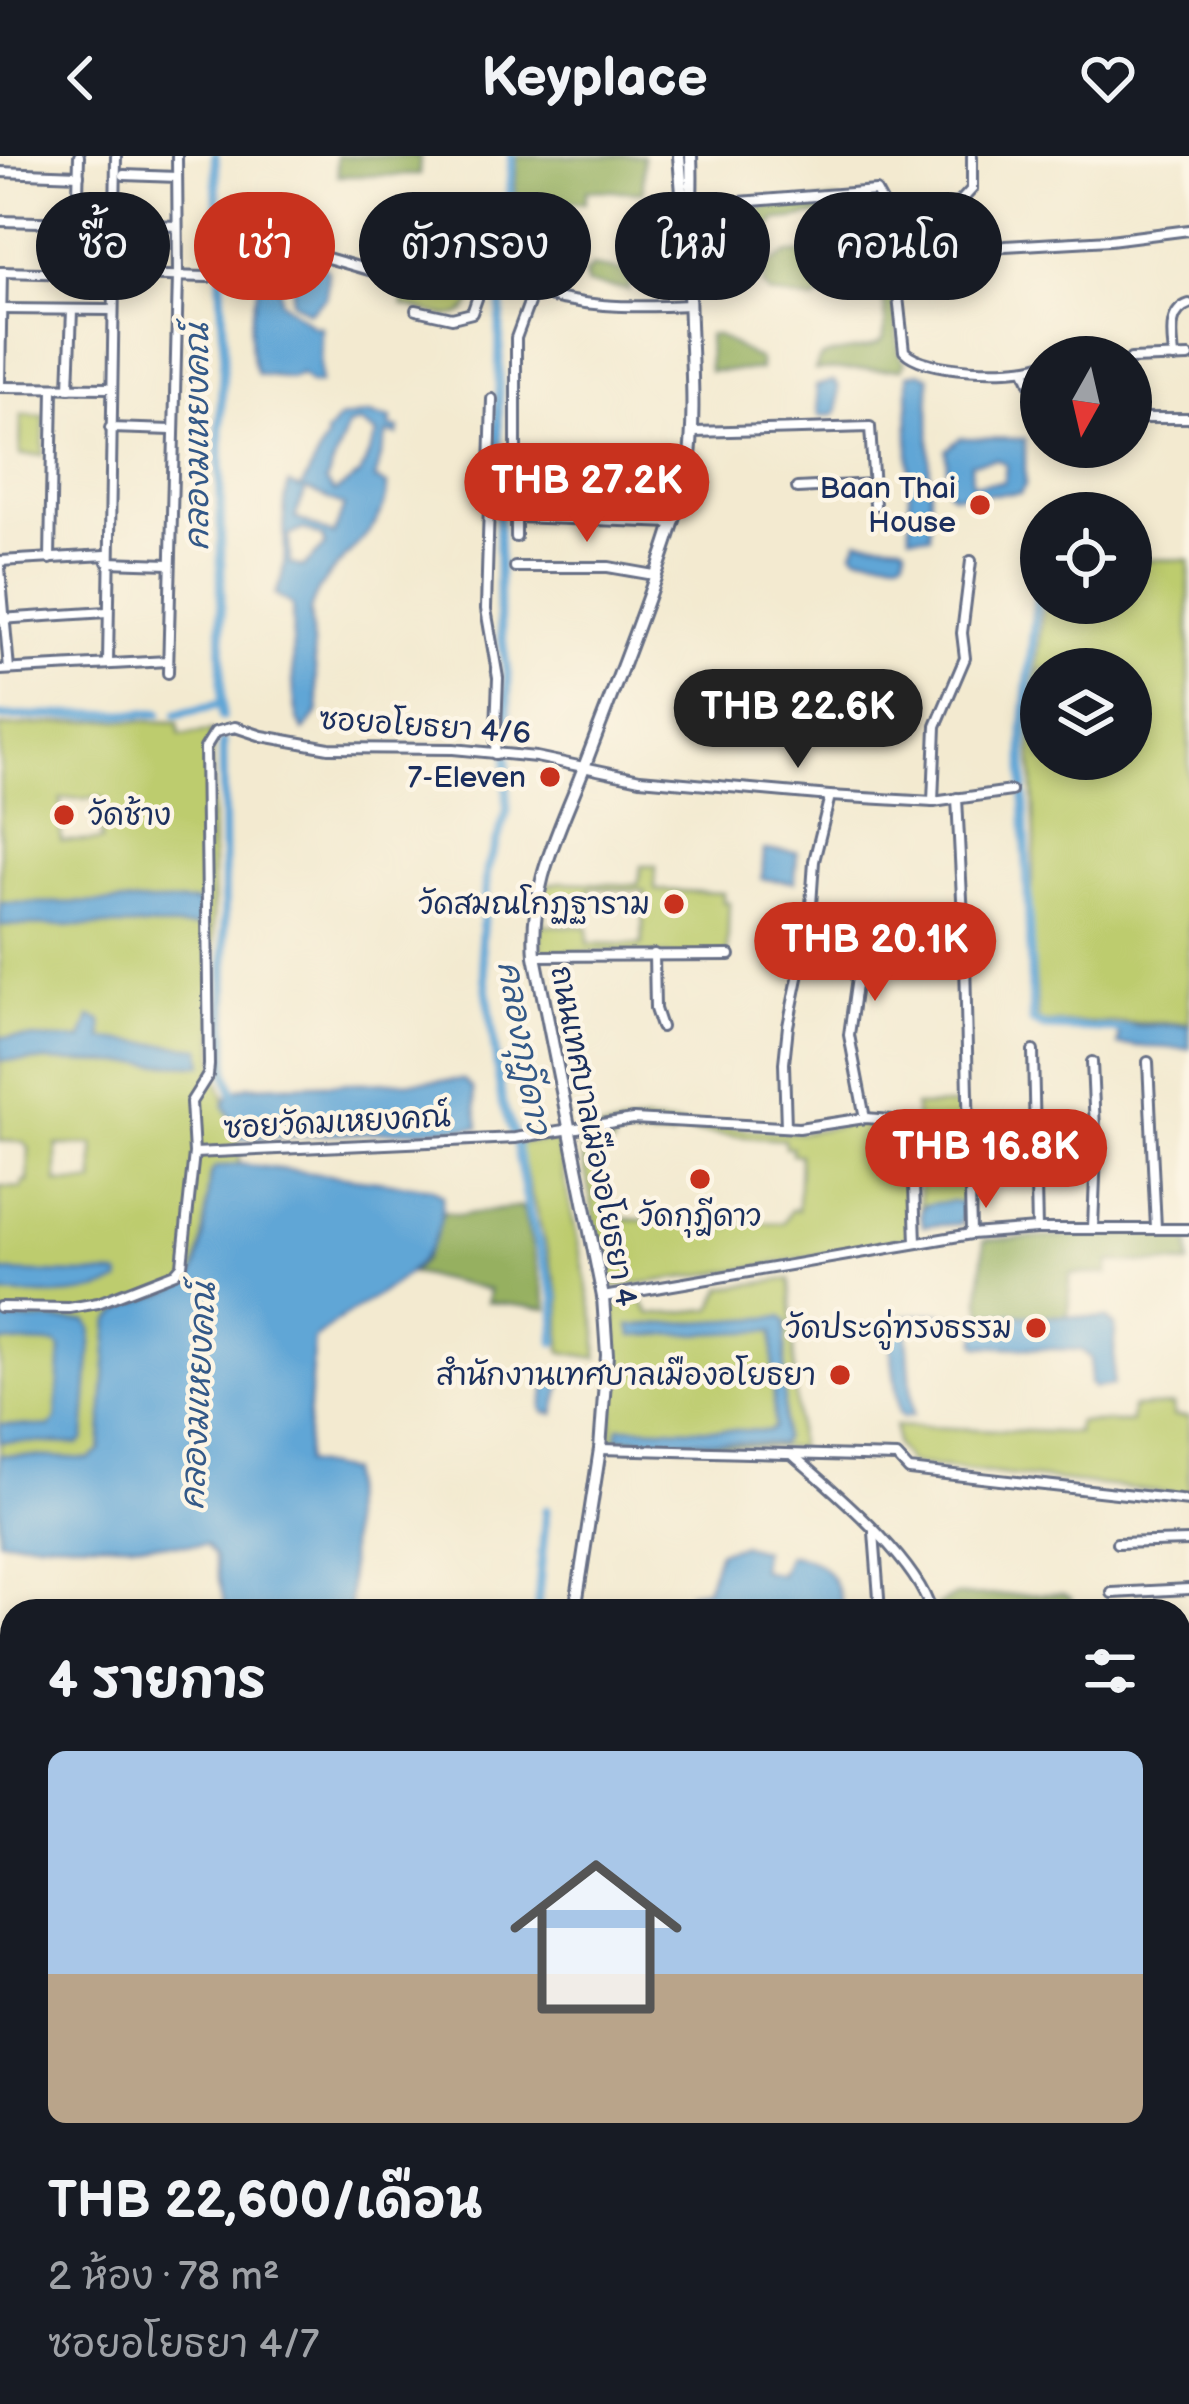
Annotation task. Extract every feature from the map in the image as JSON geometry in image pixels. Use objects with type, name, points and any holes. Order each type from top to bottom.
[{"type":"street","points":[[78,192],[79,156]]},
{"type":"street","points":[[115,192],[116,156]]},
{"type":"street","points":[[168,673],[177,156]]},
{"type":"street","name":"ถนนเทศบาลเมืองอโยธยา 4","points":[[679,156],[685,192]]},
{"type":"street","name":"ถนนเทศบาลเมืองอโยธยา 4","points":[[688,192],[691,156]]},
{"type":"street","points":[[969,192],[972,156]]},
{"type":"street","points":[[0,172],[79,175]]},
{"type":"street","points":[[124,175],[177,177]]},
{"type":"street","points":[[835,192],[872,192]]},
{"type":"street","points":[[0,221],[36,222]]},
{"type":"street","points":[[170,226],[178,226]]},
{"type":"street","points":[[1002,246],[1189,230]]},
{"type":"street","points":[[36,273],[1,272],[0,386],[110,388]]},
{"type":"street","points":[[170,276],[194,277]]},
{"type":"street","points":[[108,664],[112,300]]},
{"type":"street","points":[[416,310],[452,318],[472,314],[478,300]]},
{"type":"street","points":[[515,537],[516,338],[527,300]]},
{"type":"street","points":[[558,300],[613,308],[690,305]]},
{"type":"street","name":"ถนนเทศบาลเมืองอโยธยา 4","points":[[577,1599],[600,1449],[608,1355],[603,1297],[532,922],[538,884],[688,473],[694,432],[690,300]]},
{"type":"street","points":[[900,300],[904,351],[912,359],[925,365],[1020,370]]},
{"type":"street","points":[[1174,358],[1172,320],[1180,307],[1189,304]]},
{"type":"street","points":[[1,309],[112,310]]},
{"type":"street","points":[[69,388],[72,310]]},
{"type":"street","points":[[1152,359],[1189,358]]},
{"type":"street","points":[[50,559],[53,388]]},
{"type":"street","points":[[492,399],[486,609],[498,678],[495,754]]},
{"type":"street","points":[[1152,418],[1189,418]]},
{"type":"street","points":[[694,432],[870,427],[875,505]]},
{"type":"street","points":[[110,428],[172,430]]},
{"type":"street","points":[[796,488],[874,484]]},
{"type":"street","points":[[517,517],[673,523]]},
{"type":"street","points":[[168,661],[4,670],[0,564],[107,559],[170,564]]},
{"type":"street","points":[[933,802],[936,726],[964,658],[962,633],[971,561]]},
{"type":"street","points":[[515,567],[608,567],[654,575]]},
{"type":"street","points":[[2,618],[107,612]]},
{"type":"street","name":"ซอยอโยธยา 4/6","points":[[194,1153],[191,1102],[209,1065],[206,742],[215,732],[235,727],[329,748],[495,754],[585,765],[640,778],[830,796],[933,802],[1011,791]]},
{"type":"street","points":[[786,1127],[788,1026],[810,920],[814,862],[830,796]]},
{"type":"street","points":[[957,798],[971,1234]]},
{"type":"street","points":[[654,954],[655,1009],[661,1027]]},
{"type":"street","points":[[535,956],[730,955]]},
{"type":"street","points":[[916,1243],[912,1127],[906,1121],[865,1118],[849,1035],[859,963],[965,959]]},
{"type":"street","points":[[1033,1052],[1037,1229]]},
{"type":"street","points":[[1092,1062],[1093,1227]]},
{"type":"street","points":[[1148,1062],[1156,1228]]},
{"type":"street","name":"ซอยวัดมเหยงคณ์","points":[[0,1307],[69,1308],[98,1303],[175,1274],[182,1265],[194,1153],[570,1132],[650,1119],[814,1127],[865,1118]]},
{"type":"street","points":[[603,1297],[971,1234],[1093,1227],[1189,1228]]},
{"type":"street","points":[[600,1449],[897,1457],[909,1470],[1189,1501]]},
{"type":"street","points":[[794,1455],[874,1530],[927,1599]]},
{"type":"street","points":[[874,1530],[879,1599]]},
{"type":"street","points":[[1117,1544],[1189,1541]]},
{"type":"street","points":[[1112,1593],[1189,1589]]},
{"type":"green space","points":[[336,156],[420,156],[419,175],[338,176]]},
{"type":"green space","points":[[517,156],[643,156],[643,192],[515,192]]},
{"type":"green space","points":[[794,204],[794,218],[776,220],[770,229],[770,206]]},
{"type":"green space","points":[[794,253],[794,298],[770,294],[770,264]]},
{"type":"green space","points":[[591,267],[615,270],[615,288],[591,285]]},
{"type":"green space","points":[[403,300],[472,300],[455,316],[403,305]]},
{"type":"green space","points":[[883,300],[894,300],[899,353],[905,363],[902,369],[815,370],[820,358],[883,340]]},
{"type":"green space","points":[[708,335],[760,360],[760,370],[709,371]]},
{"type":"green space","points":[[21,415],[44,416],[43,455],[20,455]]},
{"type":"green space","points":[[1152,559],[1189,560],[1189,1023],[1038,1020],[1030,915],[1033,780],[1152,780],[1152,648],[1039,648],[1041,624],[1152,624]]},
{"type":"green space","points":[[108,720],[178,722],[180,735],[211,731],[215,1071],[235,1129],[239,1164],[216,1167],[210,1174],[202,1247],[190,1279],[169,1293],[129,1307],[109,1322],[101,1451],[89,1459],[0,1455],[0,1187],[22,1188],[28,1182],[29,1148],[23,1142],[0,1141],[0,727]],"holes":[[[102,798],[101,841],[61,841],[61,799]],[[57,1145],[94,1145],[94,1183],[57,1183]]]},
{"type":"green space","points":[[641,866],[656,866],[655,890],[723,893],[723,902],[729,902],[727,960],[601,951],[542,953],[539,922],[545,885],[638,885]],"holes":[[[590,888],[645,891],[642,945],[588,943],[588,927],[544,925],[545,904],[589,905]]]},
{"type":"green space","points":[[963,1105],[965,1211],[961,1203],[925,1205],[921,1213],[915,1106]]},
{"type":"green space","points":[[644,1122],[800,1133],[862,1122],[904,1123],[911,1233],[752,1268],[613,1287],[607,1280],[578,1134]],"holes":[[[673,1131],[784,1140],[792,1154],[800,1155],[798,1210],[791,1210],[783,1223],[731,1222],[730,1227],[614,1218],[614,1210],[605,1210],[605,1201],[599,1200],[601,1151],[614,1145],[615,1136],[672,1138]]]},
{"type":"green space","points":[[553,1141],[597,1331],[597,1358],[561,1352],[561,1300],[517,1143]]},
{"type":"green space","points":[[522,1207],[548,1309],[487,1302],[489,1290],[411,1273],[424,1260],[443,1212],[460,1215]]},
{"type":"green space","points":[[1189,1234],[1189,1264],[1109,1262],[1108,1274],[1070,1274],[1068,1316],[984,1316],[980,1302],[984,1240]]},
{"type":"green space","points":[[790,1279],[798,1448],[610,1441],[618,1359],[614,1304],[641,1299],[650,1315],[712,1309],[723,1288]]},
{"type":"green space","points":[[1173,1405],[1174,1416],[1189,1417],[1189,1489],[1183,1494],[910,1464],[896,1445],[895,1426],[1077,1433],[1078,1422],[1131,1422],[1132,1407]]},
{"type":"green space","points":[[1063,1594],[1071,1599],[949,1599]]},
{"type":"water","points":[[255,300],[281,300],[313,326],[321,327],[320,383],[310,383],[301,374],[290,378],[257,374],[251,352]]},
{"type":"water","points":[[292,300],[323,300],[309,312]]},
{"type":"water","points":[[919,372],[929,377],[930,536],[910,535],[908,375]]},
{"type":"water","points":[[833,381],[838,385],[838,410],[819,416],[816,386]]},
{"type":"water","points":[[368,414],[391,419],[390,427],[399,429],[398,435],[387,433],[375,480],[387,485],[377,520],[327,578],[310,611],[319,711],[304,731],[294,691],[292,605],[275,594],[284,568],[289,484],[301,489],[325,435],[339,419]],"holes":[[[360,423],[377,434],[360,475],[335,492],[326,482],[348,426]],[[306,489],[344,506],[334,535],[295,518]],[[304,529],[324,538],[325,546],[303,567],[290,564],[289,536]]]},
{"type":"water","points":[[960,438],[1020,439],[1025,485],[1020,493],[953,495],[948,490],[946,450]],"holes":[[[996,459],[1006,464],[1004,482],[972,484],[971,463]]]},
{"type":"water","points":[[858,540],[902,543],[905,556],[857,555],[853,551]]},
{"type":"water","points":[[764,850],[797,852],[795,882],[762,879]]},
{"type":"water","points":[[0,903],[201,904],[198,927],[0,925]]},
{"type":"water","points":[[90,1017],[102,1021],[103,1039],[201,1048],[203,1065],[0,1060],[0,1037],[82,1040]]},
{"type":"water","points":[[1189,1025],[1189,1049],[1118,1045],[1120,1026]]},
{"type":"water","points":[[464,1080],[473,1089],[479,1127],[241,1139],[224,1105],[230,1092],[249,1086]]},
{"type":"water","points":[[239,1164],[432,1188],[442,1195],[440,1222],[417,1264],[314,1339],[305,1463],[348,1471],[350,1599],[223,1599],[214,1556],[206,1545],[0,1540],[0,1455],[89,1459],[100,1451],[109,1322],[129,1306],[190,1279],[202,1247],[210,1174],[216,1167]]},
{"type":"water","points":[[961,1203],[965,1211],[960,1224],[923,1226],[924,1205]]},
{"type":"water","points":[[0,1272],[121,1277],[120,1282],[76,1294],[0,1294]]},
{"type":"water","points":[[938,1313],[961,1317],[954,1322],[906,1322],[913,1415],[903,1417],[888,1323],[892,1317]]},
{"type":"water","points":[[984,1316],[1106,1318],[1115,1326],[1113,1385],[1094,1388],[1090,1384],[1091,1358],[1081,1350],[979,1346],[976,1342]]},
{"type":"water","points":[[782,1317],[786,1322],[780,1444],[617,1437],[619,1427],[769,1431],[774,1427],[773,1331],[632,1336],[630,1326]]},
{"type":"water","points":[[0,1320],[87,1321],[92,1329],[84,1439],[79,1444],[0,1441],[0,1424],[50,1427],[56,1420],[61,1349],[56,1344],[0,1342]]},
{"type":"water","points":[[550,1372],[559,1374],[562,1382],[554,1414],[542,1407]]},
{"type":"water","points":[[743,1545],[762,1550],[760,1570],[780,1574],[788,1555],[811,1560],[827,1571],[840,1599],[688,1599],[688,1592],[706,1589],[719,1551]]},
{"type":"waterway","name":"คลองมเหยงคณ์","points":[[215,156],[224,349],[222,717]]},
{"type":"waterway","name":"คลองกุฎีดาว","points":[[507,741],[508,681],[499,610],[498,435],[512,156]]},
{"type":"waterway","points":[[1024,788],[1024,728],[1034,624]]},
{"type":"waterway","points":[[177,714],[222,704]]},
{"type":"waterway","points":[[0,717],[159,713]]},
{"type":"waterway","name":"คลองมเหยงคณ์","points":[[223,743],[226,1071],[236,1102]]},
{"type":"waterway","name":"คลองกุฎีดาว","points":[[507,758],[507,811],[487,870],[481,945],[502,1103],[556,1299],[555,1342]]},
{"type":"waterway","points":[[1024,796],[1033,1022],[1044,1027],[1130,1030]]},
{"type":"waterway","name":"คลองกุฎีดาว","points":[[538,1599],[546,1510]]},
{"type":"place","name":"Baan Thai House","points":[[980,505]]},
{"type":"place","name":"7-Eleven","points":[[550,777]]},
{"type":"place","name":"วัดช้าง","points":[[64,815]]},
{"type":"place","name":"วัดสมณโกฏฐาราม","points":[[674,904]]},
{"type":"place","name":"วัดกุฎีดาว","points":[[700,1179]]},
{"type":"place","name":"วัดประดู่ทรงธรรม","points":[[1036,1328]]},
{"type":"place","name":"สำนักงานเทศบาลเมืองอโยธยา","points":[[840,1375]]}]
